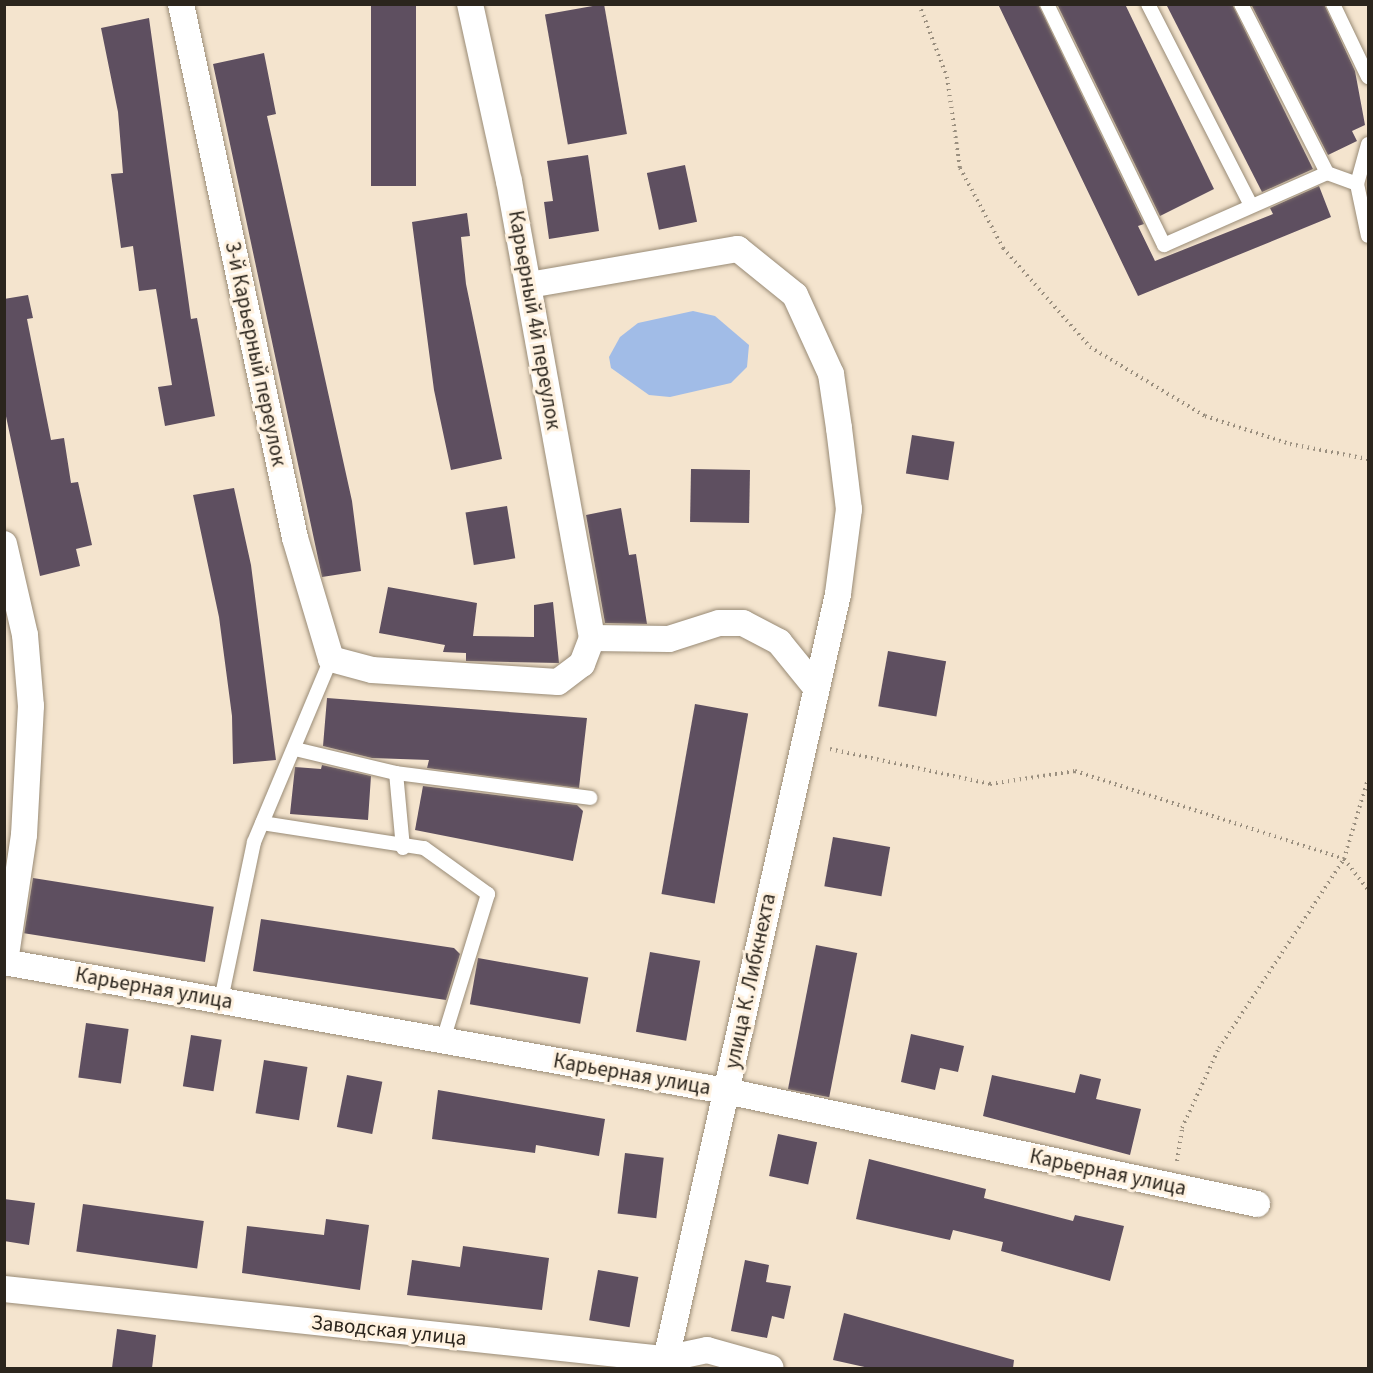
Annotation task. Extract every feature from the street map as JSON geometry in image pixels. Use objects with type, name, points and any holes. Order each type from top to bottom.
[{"type":"street","name":"3-й Карьерный переулок","points":[[181,4],[295,538],[332,659]]},
{"type":"street","name":"Карьерный 4й переулок","points":[[470,4],[529,285],[592,638]]},
{"type":"street","name":"улица К. Либкнехта","points":[[529,285],[738,249],[795,295],[831,374],[849,509],[838,594],[814,685],[665,1364]]},
{"type":"street","points":[[4,544],[25,635],[31,706],[13,847],[5,962]]},
{"type":"street","points":[[332,659],[372,670],[558,682],[582,664],[592,638],[669,639],[719,623],[743,623],[779,642],[814,685]]},
{"type":"street","name":"Карьерная улица","points":[[5,962],[726,1091],[1257,1204]]},
{"type":"street","name":"Заводская улица","points":[[4,1289],[665,1364],[707,1350],[771,1368]]},
{"type":"lane","points":[[1047,4],[1164,245],[1327,173]]},
{"type":"lane","points":[[1148,4],[1251,205]]},
{"type":"lane","points":[[1241,4],[1327,173],[1357,184]]},
{"type":"lane","points":[[1334,4],[1368,77]]},
{"type":"lane","points":[[1368,144],[1357,184],[1368,237]]},
{"type":"lane","points":[[221,1000],[262,823],[332,659]]},
{"type":"lane","points":[[295,749],[396,772],[590,798]]},
{"type":"lane","points":[[396,772],[403,848]]},
{"type":"lane","points":[[262,823],[403,848],[424,848],[488,894],[443,1040]]},
{"type":"path","points":[[919,4],[947,76],[960,168],[1002,248],[1090,347],[1205,416],[1290,444],[1368,459]]},
{"type":"path","points":[[803,743],[990,784],[1075,771],[1344,859],[1368,890]]},
{"type":"path","points":[[1173,1186],[1182,1128],[1219,1048],[1344,859],[1368,779]]},
{"type":"water","points":[[693,311],[715,316],[749,345],[747,367],[731,383],[670,397],[649,395],[611,368],[609,357],[620,337],[638,323]]},
{"type":"building","points":[[371,4],[416,4],[416,186],[371,186]]},
{"type":"building","points":[[604,4],[627,134],[568,144],[545,14]]},
{"type":"building","points":[[998,4],[1038,4],[1144,224],[1138,226],[1155,261],[1273,214],[1270,208],[1319,186],[1331,217],[1138,296]]},
{"type":"building","points":[[1057,4],[1125,4],[1214,189],[1160,216]]},
{"type":"building","points":[[1166,4],[1232,4],[1313,169],[1262,192]]},
{"type":"building","points":[[1251,4],[1324,4],[1355,71],[1365,125],[1352,131],[1357,141],[1328,155]]},
{"type":"building","points":[[149,18],[191,319],[197,318],[215,416],[165,426],[158,387],[172,385],[156,289],[139,291],[133,246],[121,248],[111,174],[123,173],[118,112],[101,28]]},
{"type":"building","points":[[264,53],[276,114],[267,116],[352,501],[361,571],[322,577],[213,64]]},
{"type":"building","points":[[588,155],[599,231],[549,239],[544,202],[553,201],[547,161]]},
{"type":"building","points":[[685,165],[697,222],[659,230],[647,173]]},
{"type":"building","points":[[467,213],[470,236],[461,237],[466,284],[502,459],[451,470],[434,390],[412,222]]},
{"type":"building","points":[[28,295],[33,318],[27,319],[51,440],[64,438],[71,483],[78,482],[92,545],[76,549],[80,566],[40,576],[4,407],[4,299]]},
{"type":"building","points":[[912,435],[954,442],[948,480],[906,474]]},
{"type":"building","points":[[691,469],[750,470],[749,523],[690,522]]},
{"type":"building","points":[[234,488],[251,565],[276,760],[233,764],[232,716],[219,617],[193,495]]},
{"type":"building","points":[[507,506],[515,558],[474,565],[466,513]]},
{"type":"building","points":[[621,508],[629,555],[636,554],[647,624],[605,623],[586,515]]},
{"type":"building","points":[[388,587],[477,603],[473,636],[534,637],[534,605],[553,602],[559,663],[466,661],[466,653],[443,652],[445,645],[379,633]]},
{"type":"building","points":[[888,651],[946,661],[936,716],[878,706]]},
{"type":"building","points":[[327,698],[587,718],[579,788],[427,768],[429,760],[372,758],[323,746]]},
{"type":"building","points":[[695,704],[748,713],[715,903],[661,894]]},
{"type":"building","points":[[322,765],[371,776],[368,820],[290,814],[295,767],[321,769]]},
{"type":"building","points":[[423,786],[577,805],[583,811],[573,861],[415,830]]},
{"type":"building","points":[[833,837],[890,847],[881,896],[824,886]]},
{"type":"building","points":[[33,878],[214,907],[205,962],[24,933]]},
{"type":"building","points":[[261,919],[454,948],[460,954],[446,1000],[253,971]]},
{"type":"building","points":[[816,945],[857,953],[829,1097],[788,1089]]},
{"type":"building","points":[[650,952],[700,961],[686,1041],[636,1032]]},
{"type":"building","points":[[478,958],[588,977],[580,1024],[470,1004]]},
{"type":"building","points":[[86,1023],[129,1029],[121,1083],[78,1077]]},
{"type":"building","points":[[911,1034],[964,1046],[958,1072],[940,1068],[935,1090],[901,1082]]},
{"type":"building","points":[[191,1035],[222,1040],[213,1091],[183,1086]]},
{"type":"building","points":[[264,1060],[307,1067],[299,1120],[256,1113]]},
{"type":"building","points":[[1080,1074],[1101,1079],[1096,1099],[1141,1109],[1130,1155],[983,1116],[992,1075],[1075,1093]]},
{"type":"building","points":[[347,1075],[382,1082],[372,1134],[337,1127]]},
{"type":"building","points":[[438,1090],[605,1119],[599,1156],[536,1145],[535,1153],[432,1139]]},
{"type":"building","points":[[778,1134],[817,1142],[808,1184],[769,1176]]},
{"type":"building","points":[[625,1153],[664,1158],[656,1218],[618,1214]]},
{"type":"building","points":[[869,1159],[986,1189],[984,1198],[1073,1221],[1075,1215],[1124,1226],[1110,1281],[1001,1251],[1003,1242],[953,1230],[950,1240],[856,1219]]},
{"type":"building","points":[[4,1199],[35,1203],[29,1245],[4,1241]]},
{"type":"building","points":[[83,1204],[204,1221],[197,1269],[76,1252]]},
{"type":"building","points":[[326,1219],[369,1225],[360,1290],[242,1273],[247,1226],[324,1235]]},
{"type":"building","points":[[463,1246],[549,1258],[542,1310],[407,1295],[412,1260],[460,1267]]},
{"type":"building","points":[[745,1260],[769,1265],[766,1282],[791,1286],[784,1319],[772,1316],[767,1338],[731,1331]]},
{"type":"building","points":[[598,1270],[638,1277],[630,1327],[589,1320]]},
{"type":"building","points":[[844,1313],[1014,1360],[1013,1368],[869,1368],[833,1360]]},
{"type":"building","points":[[117,1329],[156,1335],[152,1368],[112,1368]]}]
